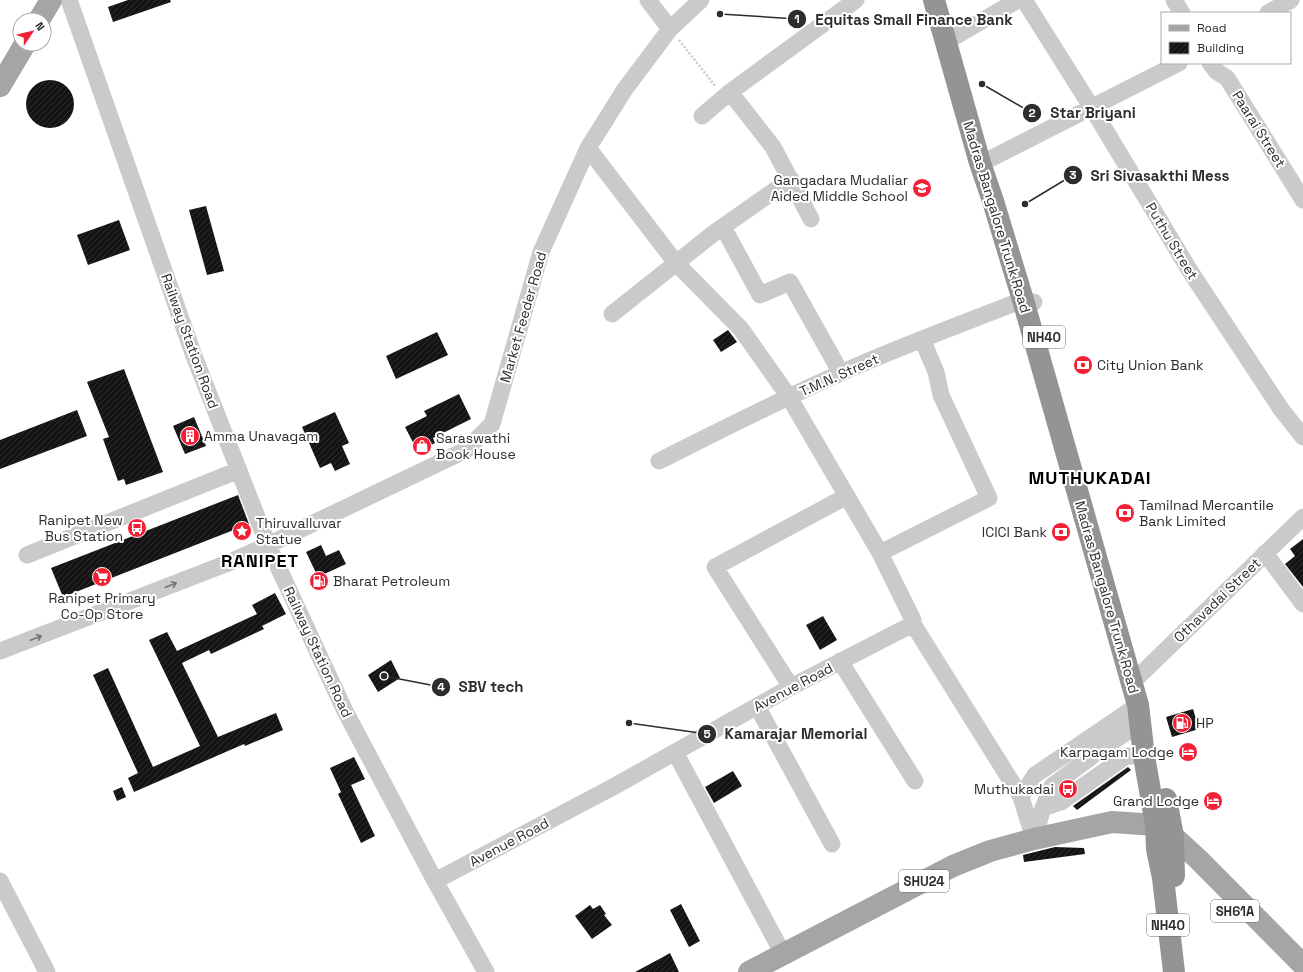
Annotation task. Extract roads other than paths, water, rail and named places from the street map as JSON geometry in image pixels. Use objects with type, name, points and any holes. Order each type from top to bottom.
[{"type":"highway","name":"Madras Bangalore Trunk Road","points":[[934,0],[950,38],[992,158],[996,192],[1136,678],[1144,756],[1164,840],[1163,878],[1174,972]]},
{"type":"highway","name":"Madras Bangalore Trunk Road","points":[[947,0],[950,38],[980,163],[996,192]]},
{"type":"highway","name":"NH40","points":[[1136,678],[1152,718],[1164,840],[1185,972]]},
{"type":"main road","points":[[44,12],[51,0]]},
{"type":"main road","points":[[0,86],[20,52]]},
{"type":"main road","name":"SHU24","points":[[749,972],[953,866],[990,851],[1034,839],[1112,822],[1164,840]]},
{"type":"main road","points":[[1164,840],[1198,860],[1303,966]]},
{"type":"main road","name":"SH61A","points":[[1164,840],[1226,900],[1263,942],[1295,972]]},
{"type":"street","name":"Railway Station Road","points":[[69,0],[194,356],[268,545],[345,711],[435,881],[486,972]]},
{"type":"street","points":[[648,0],[670,29]]},
{"type":"street","name":"Market Feeder Road","points":[[0,651],[221,566],[466,450],[492,424],[541,252],[588,148],[625,89],[670,29],[701,0]]},
{"type":"street","points":[[702,116],[727,95],[856,0]]},
{"type":"street","points":[[950,38],[1018,0]]},
{"type":"street","name":"Puthu Street","points":[[1024,0],[1092,108],[1190,271],[1281,409],[1303,437]]},
{"type":"street","points":[[1174,0],[1181,12]]},
{"type":"street","points":[[1270,12],[1291,0]]},
{"type":"street","points":[[992,158],[1177,64]]},
{"type":"street","name":"Paarai Street","points":[[1211,64],[1216,71],[1227,78],[1303,200]]},
{"type":"street","points":[[727,95],[773,147],[811,219]]},
{"type":"street","points":[[588,148],[676,263],[741,329],[789,398],[880,553],[914,620],[913,624],[1021,797],[1034,839]]},
{"type":"street","points":[[612,314],[676,263],[791,179]]},
{"type":"street","points":[[724,227],[760,295],[790,282],[841,373]]},
{"type":"street","name":"T.M.N. Street","points":[[659,461],[841,373],[922,339],[1028,301]]},
{"type":"street","points":[[880,553],[989,498],[941,395],[936,372],[922,339]]},
{"type":"street","points":[[27,555],[239,470]]},
{"type":"street","points":[[790,687],[715,567],[847,496]]},
{"type":"street","name":"Othavadai Street","points":[[1136,678],[1303,516]]},
{"type":"street","points":[[1265,553],[1303,604]]},
{"type":"street","name":"Avenue Road","points":[[435,881],[613,787],[790,687],[913,624]]},
{"type":"street","points":[[840,661],[915,781]]},
{"type":"street","points":[[757,706],[832,844]]},
{"type":"street","points":[[1021,797],[1035,776],[1140,714]]},
{"type":"street","points":[[1034,839],[1043,808],[1052,786],[1107,745],[1140,714]]},
{"type":"street","points":[[675,752],[783,954]]},
{"type":"street","points":[[1043,808],[1061,802],[1126,756],[1144,756]]},
{"type":"street","points":[[0,881],[47,972]]},
{"type":"place","name":"Equitas Small Finance Bank","points":[[720,14]]},
{"type":"place","name":"Star Briyani","points":[[982,84]]},
{"type":"place","name":"Gangadara Mudaliar Aided Middle School","points":[[922,188]]},
{"type":"place","name":"Sri Sivasakthi Mess","points":[[1025,204]]},
{"type":"place","name":"City Union Bank","points":[[1083,365]]},
{"type":"place","name":"Amma Unavagam","points":[[190,436]]},
{"type":"place","name":"Saraswathi Book House","points":[[422,446]]},
{"type":"place","name":"Tamilnad Mercantile Bank Limited","points":[[1125,513]]},
{"type":"place","name":"Ranipet New Bus Station","points":[[137,528]]},
{"type":"place","name":"Thiruvalluvar Statue","points":[[242,531]]},
{"type":"place","name":"ICICI Bank","points":[[1061,532]]},
{"type":"place","name":"Ranipet Primary Co-Op Store","points":[[102,577]]},
{"type":"place","name":"Bharat Petroleum","points":[[319,581]]},
{"type":"place","name":"SBV tech","points":[[384,676]]},
{"type":"place","name":"Kamarajar Memorial","points":[[629,723]]},
{"type":"place","name":"HP","points":[[1182,723]]},
{"type":"place","name":"Karpagam Lodge","points":[[1188,752]]},
{"type":"place","name":"Muthukadai","points":[[1068,789]]},
{"type":"place","name":"Grand Lodge","points":[[1213,801]]},
{"type":"district","name":"MUTHUKADAI","points":[[1090,477]]},
{"type":"district","name":"RANIPET","points":[[260,560]]}]
